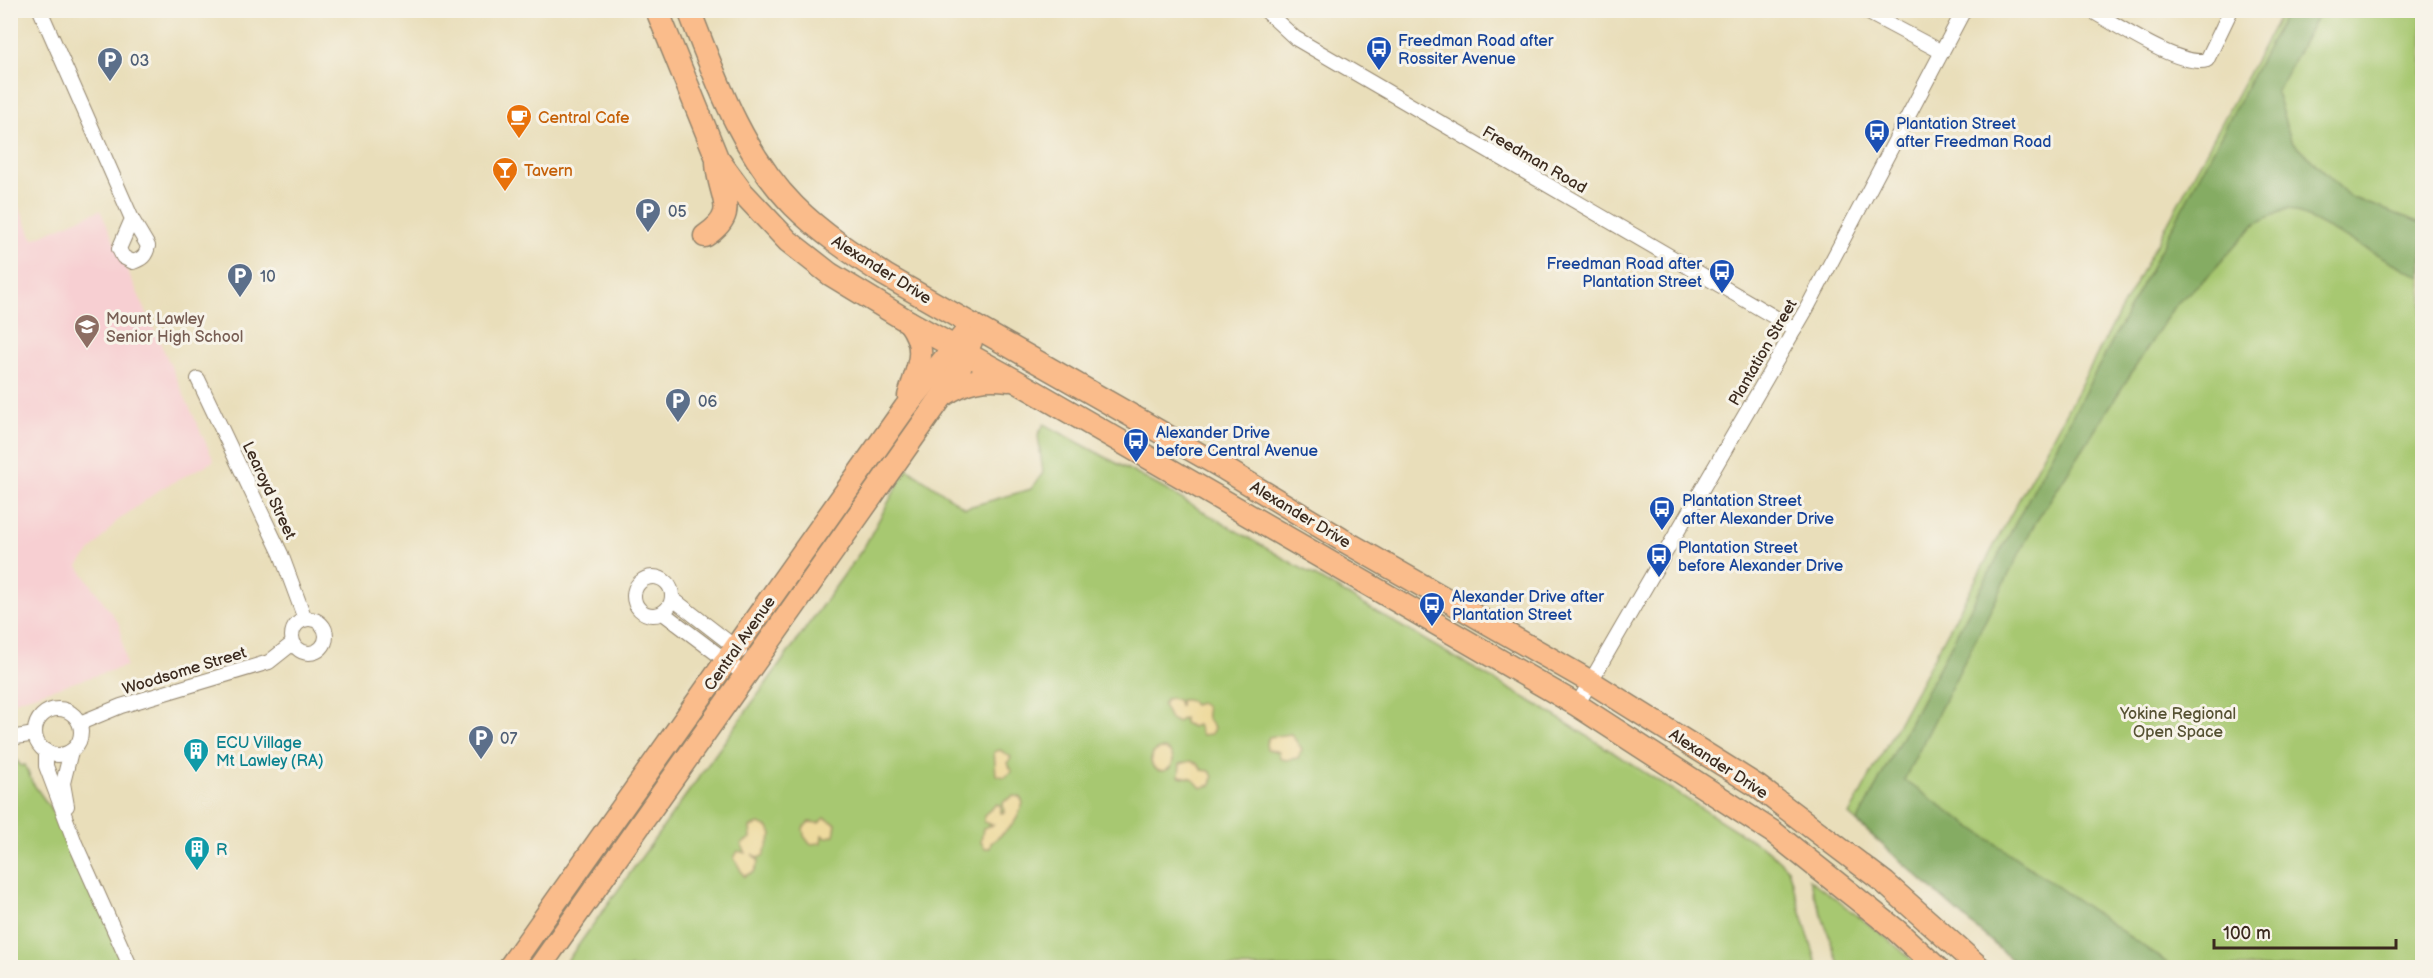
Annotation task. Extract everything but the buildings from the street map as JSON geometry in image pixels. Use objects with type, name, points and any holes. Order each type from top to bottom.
[{"type":"main road","name":"Alexander Drive","points":[[657,10],[717,158],[742,192],[788,241],[830,274],[909,322],[1017,381],[1577,705],[1773,832],[1896,930],[1937,968]]},
{"type":"main road","name":"Alexander Drive","points":[[689,10],[737,126],[783,194],[816,226],[848,250],[885,275],[1591,682],[1757,786],[1885,883],[1980,968]]},
{"type":"main road","points":[[705,236],[723,222],[727,209],[717,177],[717,158]]},
{"type":"main road","points":[[905,408],[921,353],[920,336],[909,322]]},
{"type":"main road","name":"Central Avenue","points":[[539,968],[943,396],[960,350],[975,325]]},
{"type":"main road","name":"Central Avenue","points":[[510,968],[905,408],[960,350]]},
{"type":"main road","points":[[943,396],[968,381],[986,378],[1017,381]]},
{"type":"street","points":[[40,10],[132,219]]},
{"type":"street","name":"Freedman Road","points":[[1265,10],[1294,38],[1795,329]]},
{"type":"street","points":[[1863,10],[1942,52]]},
{"type":"street","name":"Plantation Street","points":[[1577,705],[1795,329],[1964,10]]},
{"type":"street","points":[[2090,10],[2183,59],[2200,62],[2207,60],[2231,10]]},
{"type":"street","name":"Learoyd Street","points":[[198,379],[281,554],[305,619]]},
{"type":"street","points":[[731,654],[673,599],[670,586],[660,578],[648,578],[637,585],[634,597],[638,609],[648,615],[663,613],[750,668]]},
{"type":"street","points":[[663,613],[673,599]]},
{"type":"street","points":[[293,643],[305,652],[316,651],[323,645],[326,635],[323,626],[315,620],[305,619]]},
{"type":"street","name":"Woodsome Street","points":[[80,723],[112,709],[269,662],[293,643],[293,628],[305,619]]},
{"type":"street","points":[[71,751],[56,755],[39,745],[35,734],[38,720],[49,710],[64,709],[76,717],[80,723],[81,737],[71,751],[63,783],[75,843]]},
{"type":"street","points":[[10,738],[35,734]]},
{"type":"street","points":[[46,751],[46,766],[75,843],[131,968]]},
{"type":"shaded area","name":"Mount Lawley Senior High School","points":[[10,187],[33,239],[100,210],[214,461],[162,488],[116,522],[78,566],[120,625],[126,666],[11,702]]},
{"type":"green space","name":"Yokine Regional Open Space","points":[[2282,11],[2422,11],[2422,967],[2020,967],[1849,815]]},
{"type":"green space","points":[[2287,11],[2320,11],[2276,93],[2291,140],[2350,197],[2422,223],[2422,278],[2289,208],[2256,223],[2208,276],[2175,305],[2034,525],[1904,780],[2173,967],[2020,967],[1857,822]]},
{"type":"green space","points":[[1044,424],[1159,486],[1546,710],[1769,851],[1788,869],[1818,967],[562,968],[864,547],[907,468],[965,508],[1031,489],[1043,473],[1038,435]]},
{"type":"green space","points":[[10,752],[21,766],[25,765],[32,782],[75,843],[130,967],[11,967]]},
{"type":"green space","points":[[1809,879],[1887,938],[1920,967],[1840,967]]},
{"type":"sand","points":[[1166,699],[1177,700],[1180,706],[1180,700],[1190,700],[1194,705],[1200,703],[1206,706],[1207,718],[1214,728],[1211,734],[1202,735],[1197,725],[1192,727],[1184,723],[1184,718],[1177,722],[1170,719],[1163,705]]},
{"type":"sand","points":[[1291,734],[1302,749],[1298,758],[1286,760],[1280,758],[1279,752],[1267,749],[1266,743],[1269,737]]},
{"type":"sand","points":[[1162,749],[1170,752],[1173,760],[1170,768],[1162,771],[1154,768],[1151,760],[1154,752]]},
{"type":"sand","points":[[1000,750],[1011,757],[1008,763],[1012,772],[1005,777],[996,775],[994,752]]},
{"type":"sand","points":[[1191,761],[1198,764],[1202,770],[1210,771],[1213,777],[1211,785],[1201,788],[1192,778],[1179,776],[1180,764]]},
{"type":"sand","points":[[1014,796],[1020,797],[1023,803],[1017,817],[1011,826],[991,843],[990,848],[985,848],[981,842],[983,828],[993,825],[984,822],[984,815],[997,804],[1001,806],[1001,813],[1004,813],[1003,802]]},
{"type":"sand","points":[[825,818],[836,824],[834,835],[826,838],[822,835],[821,843],[810,844],[804,836],[803,828],[809,822],[819,823]]},
{"type":"sand","points":[[759,824],[769,828],[772,835],[763,856],[758,858],[752,854],[759,861],[754,872],[744,876],[734,858],[738,851],[746,853],[741,844],[751,838],[750,827]]},
{"type":"place","name":"Freedman Road after Rossiter Avenue","points":[[1379,72]]},
{"type":"place","name":"03","points":[[110,83]]},
{"type":"place","name":"Central Cafe","points":[[519,140]]},
{"type":"place","name":"Plantation Street after Freedman Road","points":[[1877,155]]},
{"type":"place","name":"Tavern","points":[[505,193]]},
{"type":"place","name":"05","points":[[648,234]]},
{"type":"place","name":"Freedman Road after Plantation Street","points":[[1722,295]]},
{"type":"place","name":"10","points":[[240,299]]},
{"type":"place","name":"Mount Lawley Senior High School","points":[[87,350]]},
{"type":"place","name":"06","points":[[678,424]]},
{"type":"place","name":"Alexander Drive before Central Avenue","points":[[1136,464]]},
{"type":"place","name":"Plantation Street after Alexander Drive","points":[[1662,532]]},
{"type":"place","name":"Plantation Street before Alexander Drive","points":[[1659,579]]},
{"type":"place","name":"Alexander Drive after Plantation Street","points":[[1432,628]]},
{"type":"place","name":"07","points":[[481,761]]},
{"type":"place","name":"ECU Village Mt Lawley (RA)","points":[[196,774]]},
{"type":"place","name":"R","points":[[197,872]]}]
